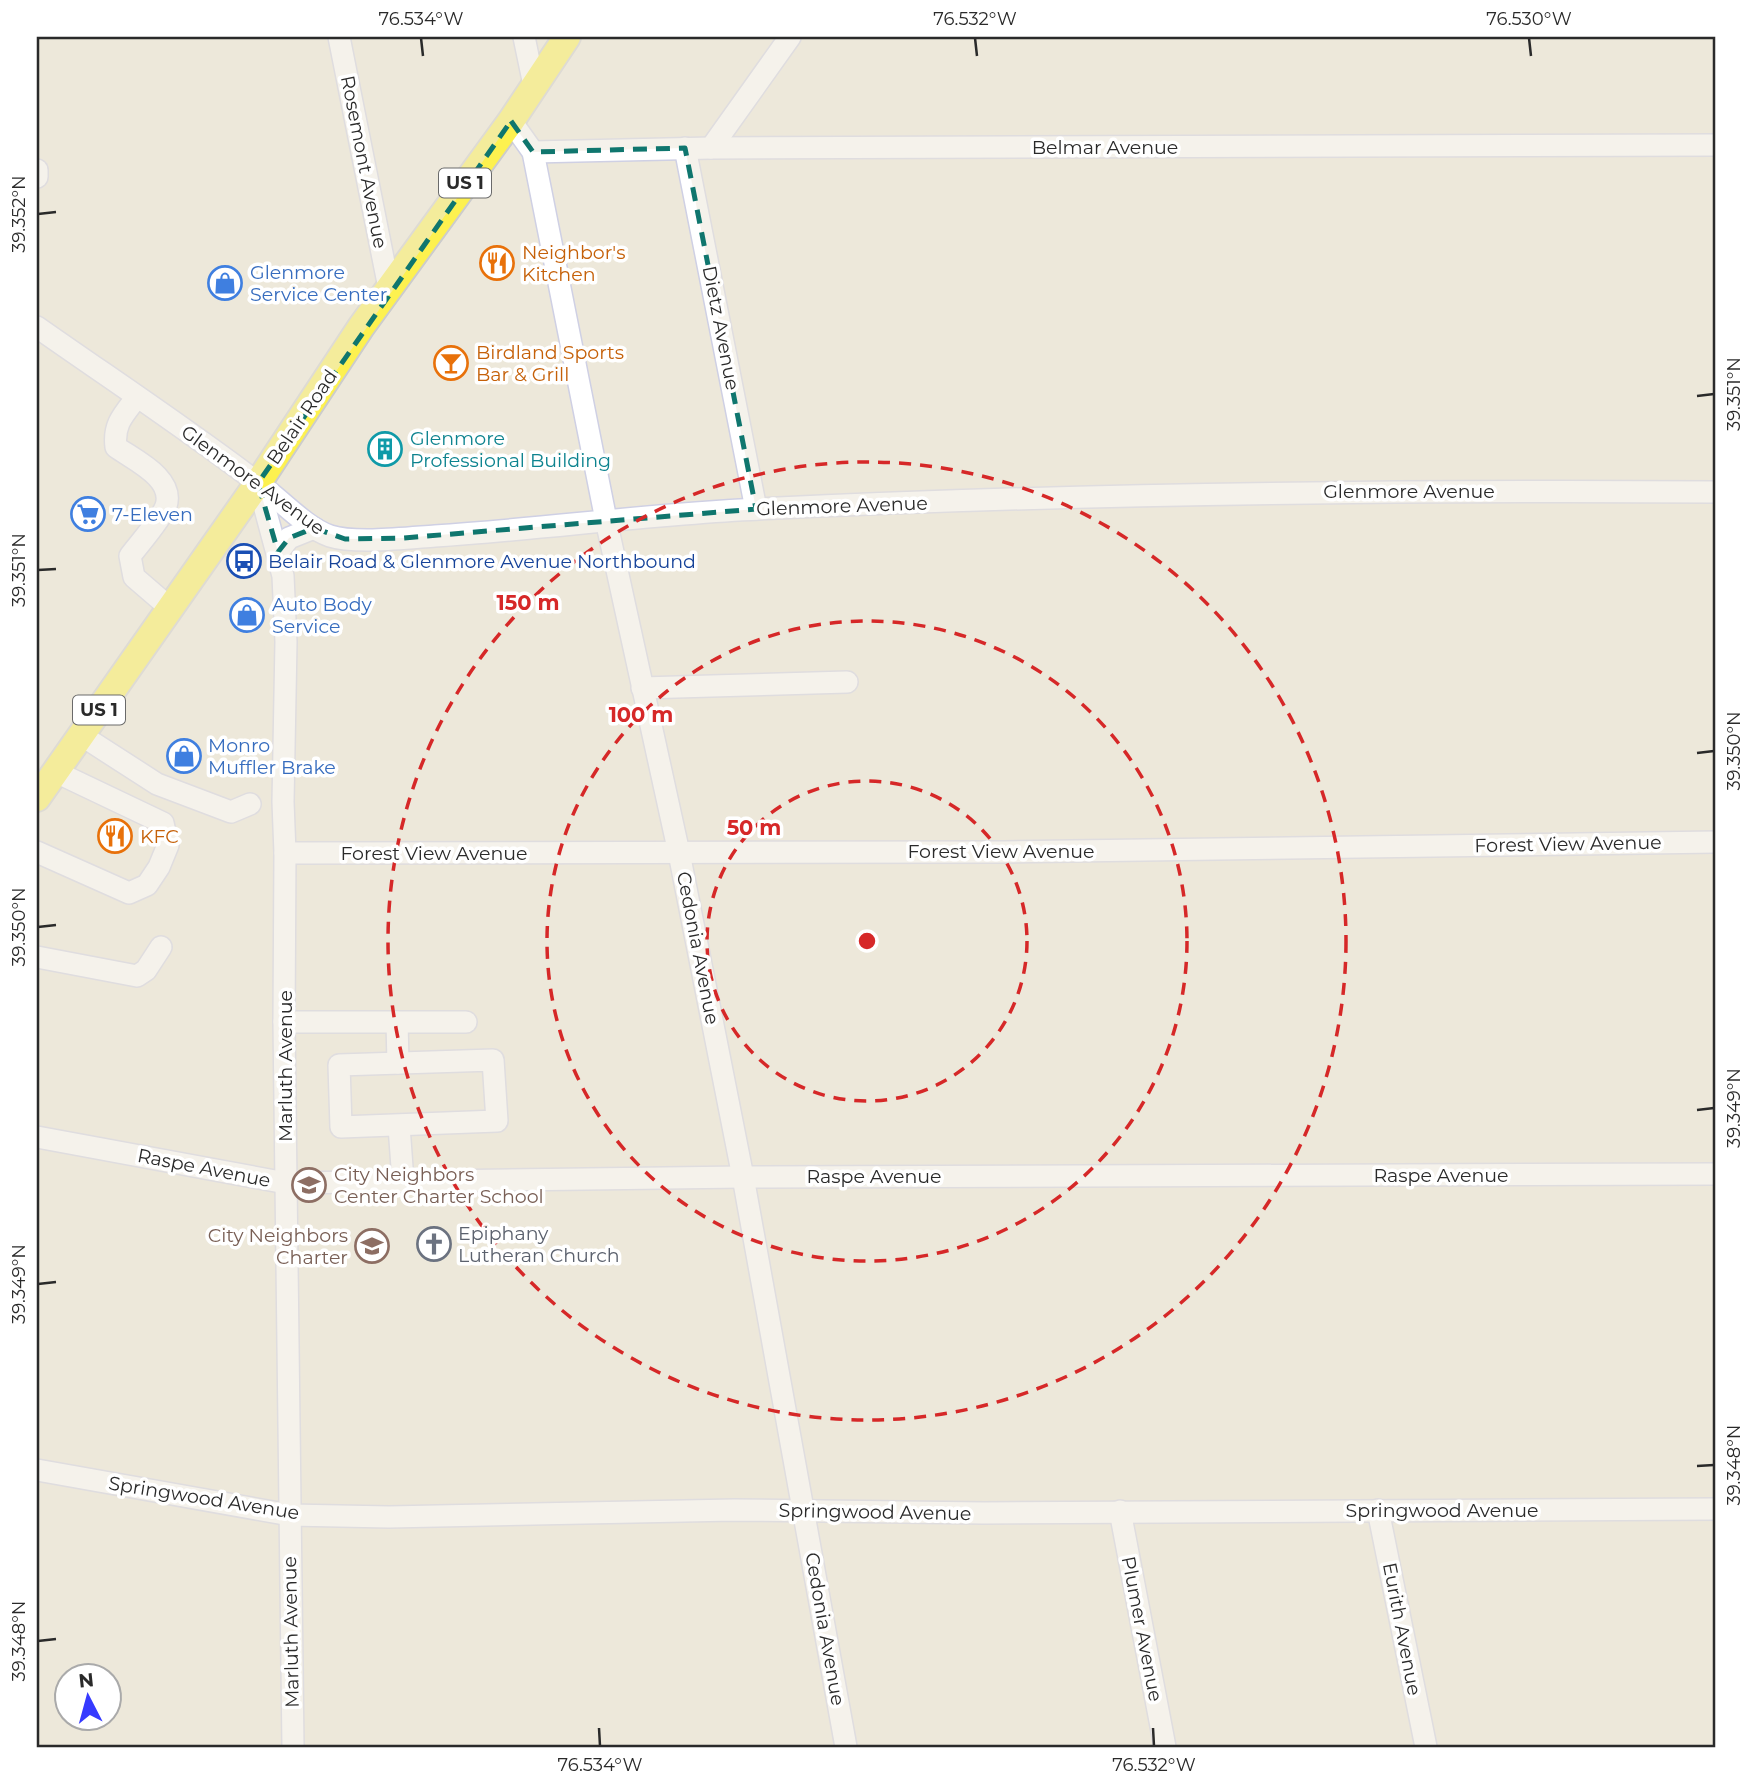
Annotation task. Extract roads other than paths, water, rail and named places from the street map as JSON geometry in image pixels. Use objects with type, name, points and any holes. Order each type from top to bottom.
[{"type":"main road","name":"Belair Road","points":[[37,798],[258,483],[389,288],[567,37]]},
{"type":"street","name":"Rosemont Avenue","points":[[339,37],[389,288]]},
{"type":"street","points":[[524,37],[534,85]]},
{"type":"street","points":[[711,148],[790,37]]},
{"type":"street","points":[[510,121],[533,152]]},
{"type":"street","name":"Belmar Avenue","points":[[533,152],[685,148],[1716,145]]},
{"type":"street","name":"Dietz Avenue","points":[[685,148],[756,509]]},
{"type":"street","name":"Cedonia Avenue","points":[[533,152],[606,520],[679,853],[743,1177],[846,1747]]},
{"type":"street","points":[[37,170],[37,177]]},
{"type":"street","name":"Glenmore Avenue","points":[[37,327],[258,483],[314,528],[329,536],[370,539],[483,533],[606,520],[756,509],[1203,493],[1388,490],[1716,492]]},
{"type":"street","points":[[137,397],[114,433],[116,447],[157,475],[167,493],[166,508],[130,556],[134,576],[170,608]]},
{"type":"street","name":"Marluth Avenue","points":[[258,483],[283,576],[286,642],[283,802],[284,1022],[293,1747]]},
{"type":"street","points":[[278,552],[289,538],[314,528]]},
{"type":"street","points":[[642,688],[847,682]]},
{"type":"street","points":[[81,736],[157,784],[232,812],[250,804]]},
{"type":"street","points":[[37,852],[130,893],[147,885],[159,867],[168,845],[163,823],[55,772]]},
{"type":"street","name":"Forest View Avenue","points":[[285,853],[1004,852],[1716,842]]},
{"type":"street","points":[[37,957],[137,976],[146,971],[161,947]]},
{"type":"street","points":[[284,1022],[466,1022]]},
{"type":"street","points":[[397,1022],[398,1063]]},
{"type":"street","points":[[493,1060],[497,1121],[399,1126],[341,1126],[339,1065],[493,1060]]},
{"type":"street","points":[[399,1126],[403,1181]]},
{"type":"street","name":"Raspe Avenue","points":[[37,1137],[286,1183],[743,1177],[1716,1174]]},
{"type":"street","name":"Springwood Avenue","points":[[37,1471],[290,1515],[389,1517],[803,1511],[1716,1510]]},
{"type":"street","name":"Eurith Avenue","points":[[1378,1510],[1426,1747]]},
{"type":"street","name":"Plumer Avenue","points":[[1120,1511],[1165,1747]]},
{"type":"place","name":"Neighbor's Kitchen","points":[[497,263]]},
{"type":"place","name":"Glenmore Service Center","points":[[225,283]]},
{"type":"place","name":"Birdland Sports Bar & Grill","points":[[451,363]]},
{"type":"place","name":"Glenmore Professional Building","points":[[385,449]]},
{"type":"place","name":"7-Eleven","points":[[88,514]]},
{"type":"place","name":"Belair Road & Glenmore Avenue Northbound","points":[[244,561]]},
{"type":"place","name":"Auto Body Service","points":[[247,615]]},
{"type":"place","name":"Monro Muffler Brake","points":[[184,756]]},
{"type":"place","name":"KFC","points":[[115,836]]},
{"type":"place","name":"City Neighbors Center Charter School","points":[[309,1185]]},
{"type":"place","name":"Epiphany Lutheran Church","points":[[434,1244]]},
{"type":"place","name":"City Neighbors Charter","points":[[372,1246]]}]
